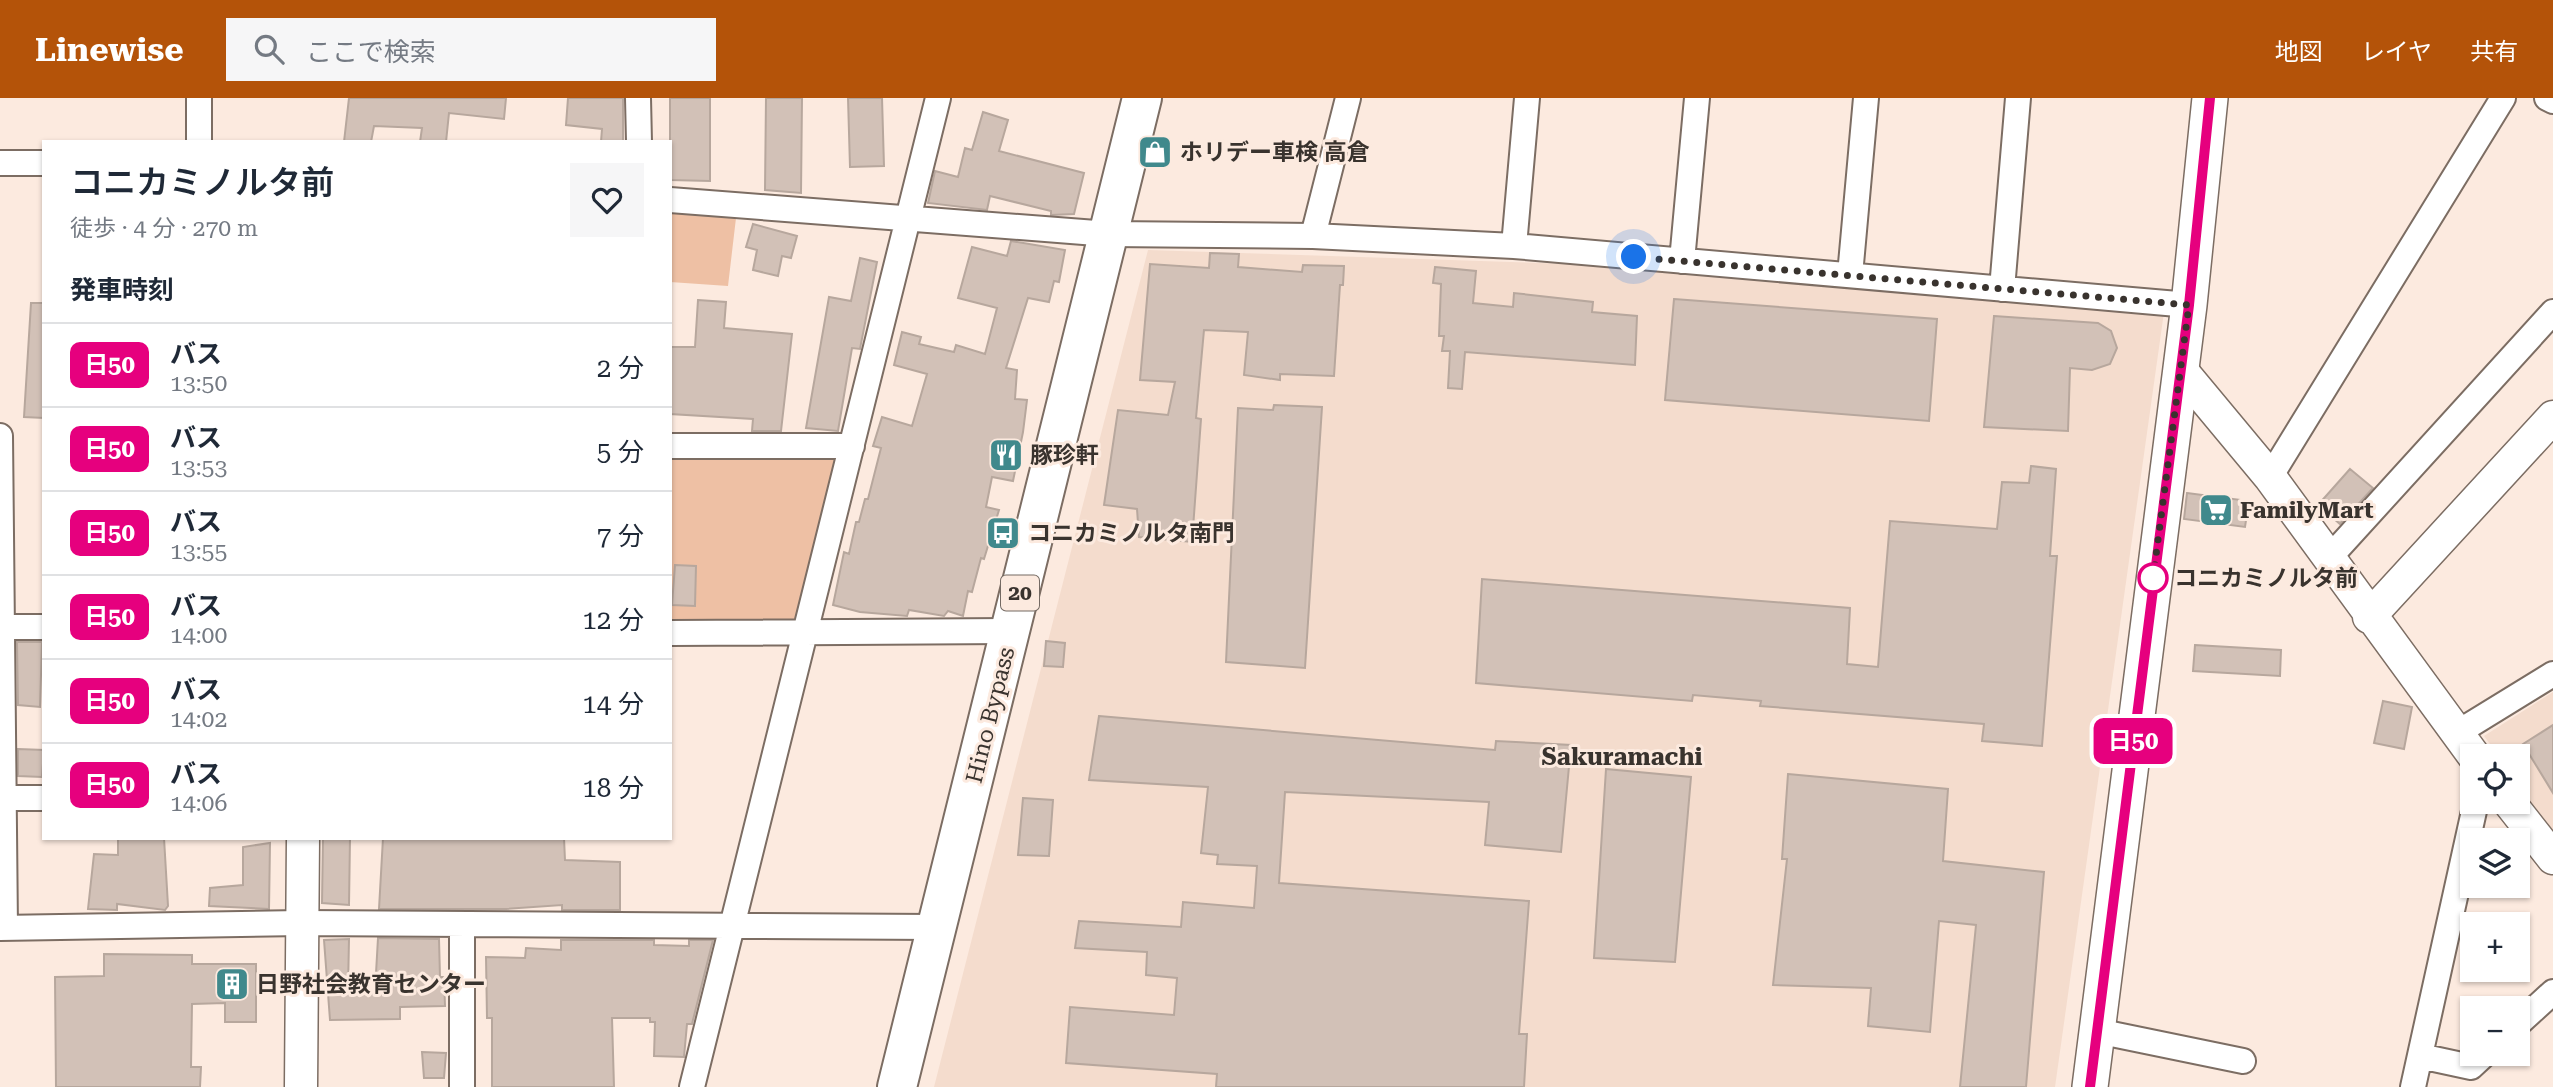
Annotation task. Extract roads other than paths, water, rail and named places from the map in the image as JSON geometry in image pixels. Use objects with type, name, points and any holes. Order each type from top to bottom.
[{"type":"highway","name":"Hino Bypass","points":[[897,1087],[1142,98]]},
{"type":"main road","points":[[2090,1087],[2189,305],[2210,98]]},
{"type":"street","points":[[199,98],[199,140]]},
{"type":"street","points":[[638,98],[639,140]]},
{"type":"street","points":[[692,1087],[938,98]]},
{"type":"street","points":[[1313,236],[1348,98]]},
{"type":"street","points":[[1514,246],[1527,98]]},
{"type":"street","points":[[1682,261],[1697,98]]},
{"type":"street","points":[[1850,275],[1866,98]]},
{"type":"street","points":[[2002,289],[2018,98]]},
{"type":"street","points":[[2270,477],[2503,98]]},
{"type":"street","points":[[2547,98],[2553,101]]},
{"type":"street","points":[[0,163],[42,163]]},
{"type":"street","points":[[672,200],[1109,234],[1313,236],[1514,246],[2189,305]]},
{"type":"street","points":[[2330,557],[2553,312]]},
{"type":"street","points":[[2181,370],[2270,477],[2330,557],[2369,617],[2464,744]]},
{"type":"street","points":[[2369,617],[2553,417]]},
{"type":"street","points":[[0,436],[3,928],[301,923],[936,927]]},
{"type":"street","points":[[672,446],[852,446]]},
{"type":"street","points":[[1,627],[42,627]]},
{"type":"street","points":[[672,633],[1010,631]]},
{"type":"street","points":[[2466,744],[2553,674]]},
{"type":"street","points":[[3,798],[42,798]]},
{"type":"street","points":[[2413,1087],[2473,814]]},
{"type":"street","points":[[2518,814],[2553,858]]},
{"type":"street","points":[[301,1087],[303,840]]},
{"type":"street","points":[[462,924],[462,1087]]},
{"type":"street","points":[[2530,1013],[2553,992]]},
{"type":"street","points":[[2097,1031],[2243,1061]]},
{"type":"street","points":[[2420,1056],[2460,1065]]},
{"type":"place","name":"ホリデー車検 高倉","points":[[1155,152]]},
{"type":"place","name":"豚珍軒","points":[[1006,455]]},
{"type":"place","name":"FamilyMart","points":[[2216,510]]},
{"type":"place","name":"コニカミノルタ南門","points":[[1003,533]]},
{"type":"place","name":"コニカミノルタ前","points":[[2153,578]]},
{"type":"place","name":"日野社会教育センター","points":[[232,984]]},
{"type":"district","name":"Sakuramachi","points":[[1622,757]]}]
